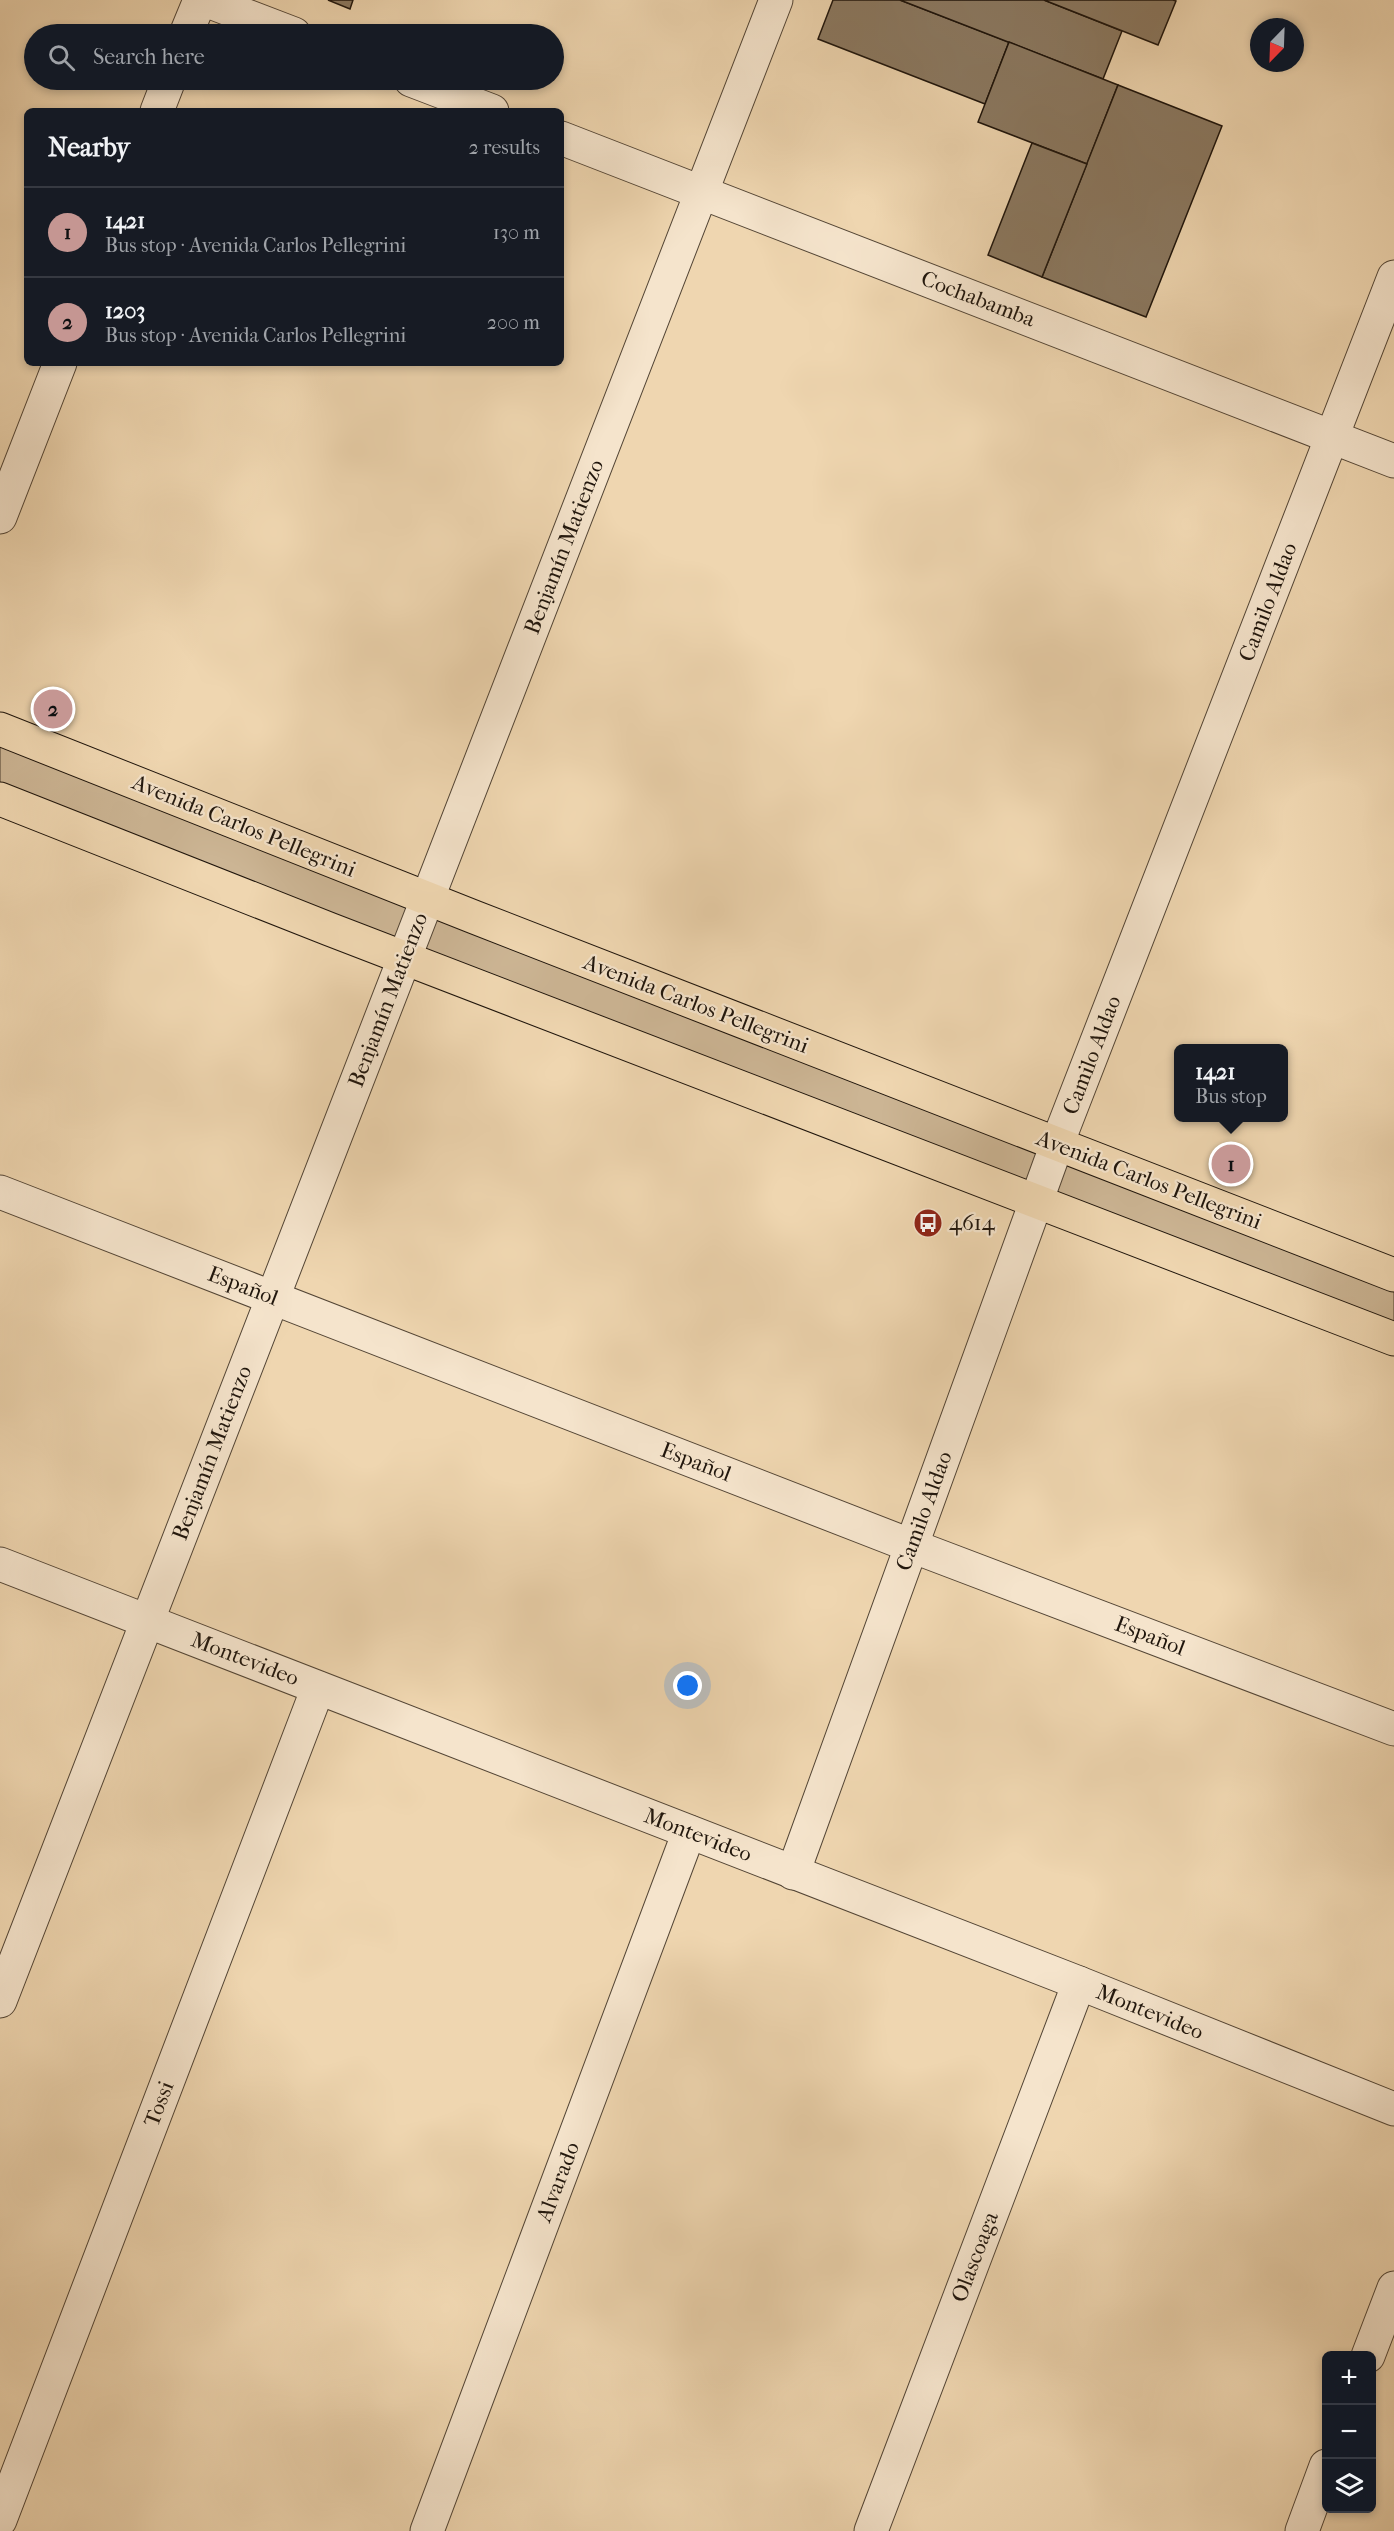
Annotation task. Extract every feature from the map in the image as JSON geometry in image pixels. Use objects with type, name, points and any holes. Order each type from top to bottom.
[{"type":"main road","name":"Avenida Carlos Pellegrini","points":[[0,729],[428,899],[1394,1275]]},
{"type":"main road","points":[[0,799],[405,958],[1394,1339]]},
{"type":"street","points":[[190,24],[200,0]]},
{"type":"street","points":[[205,0],[268,24]]},
{"type":"street","name":"Benjamín Matienzo","points":[[0,2001],[776,0]]},
{"type":"street","points":[[158,108],[165,90]]},
{"type":"street","points":[[437,90],[484,108]]},
{"type":"street","name":"Cochabamba","points":[[564,139],[1394,461]]},
{"type":"street","name":"Camilo Aldao","points":[[793,1873],[1057,1144],[1394,277]]},
{"type":"street","points":[[0,517],[59,366]]},
{"type":"street","name":"Español","points":[[0,1192],[912,1546],[1394,1729]]},
{"type":"street","name":"Montevideo","points":[[0,1564],[1079,1983],[1394,2109]]},
{"type":"street","name":"Tossi","points":[[0,2520],[10,2466],[318,1688]]},
{"type":"street","name":"Alvarado","points":[[427,2531],[690,1832]]},
{"type":"street","name":"Olascoaga","points":[[871,2531],[1079,1983]]},
{"type":"street","points":[[1370,2351],[1394,2288]]},
{"type":"street","points":[[1302,2531],[1322,2477]]},
{"type":"shaded area","points":[[0,729],[1394,1275],[1394,1339],[0,799]]},
{"type":"building","points":[[328,0],[353,0],[350,9]]},
{"type":"building","points":[[833,0],[900,0],[1009,42],[985,104],[818,39]]},
{"type":"building","points":[[900,0],[1044,0],[1122,31],[1103,79]]},
{"type":"building","points":[[1044,0],[1173,0],[1176,1],[1158,45]]},
{"type":"building","points":[[1009,42],[1118,85],[1087,164],[978,122]]},
{"type":"building","points":[[1118,85],[1222,126],[1146,317],[1042,277]]},
{"type":"building","points":[[1032,143],[1087,164],[1042,277],[988,255]]},
{"type":"place","name":"1203","points":[[53,709]]},
{"type":"place","name":"1421","points":[[1231,1164]]},
{"type":"place","name":"4614","points":[[928,1223]]}]
